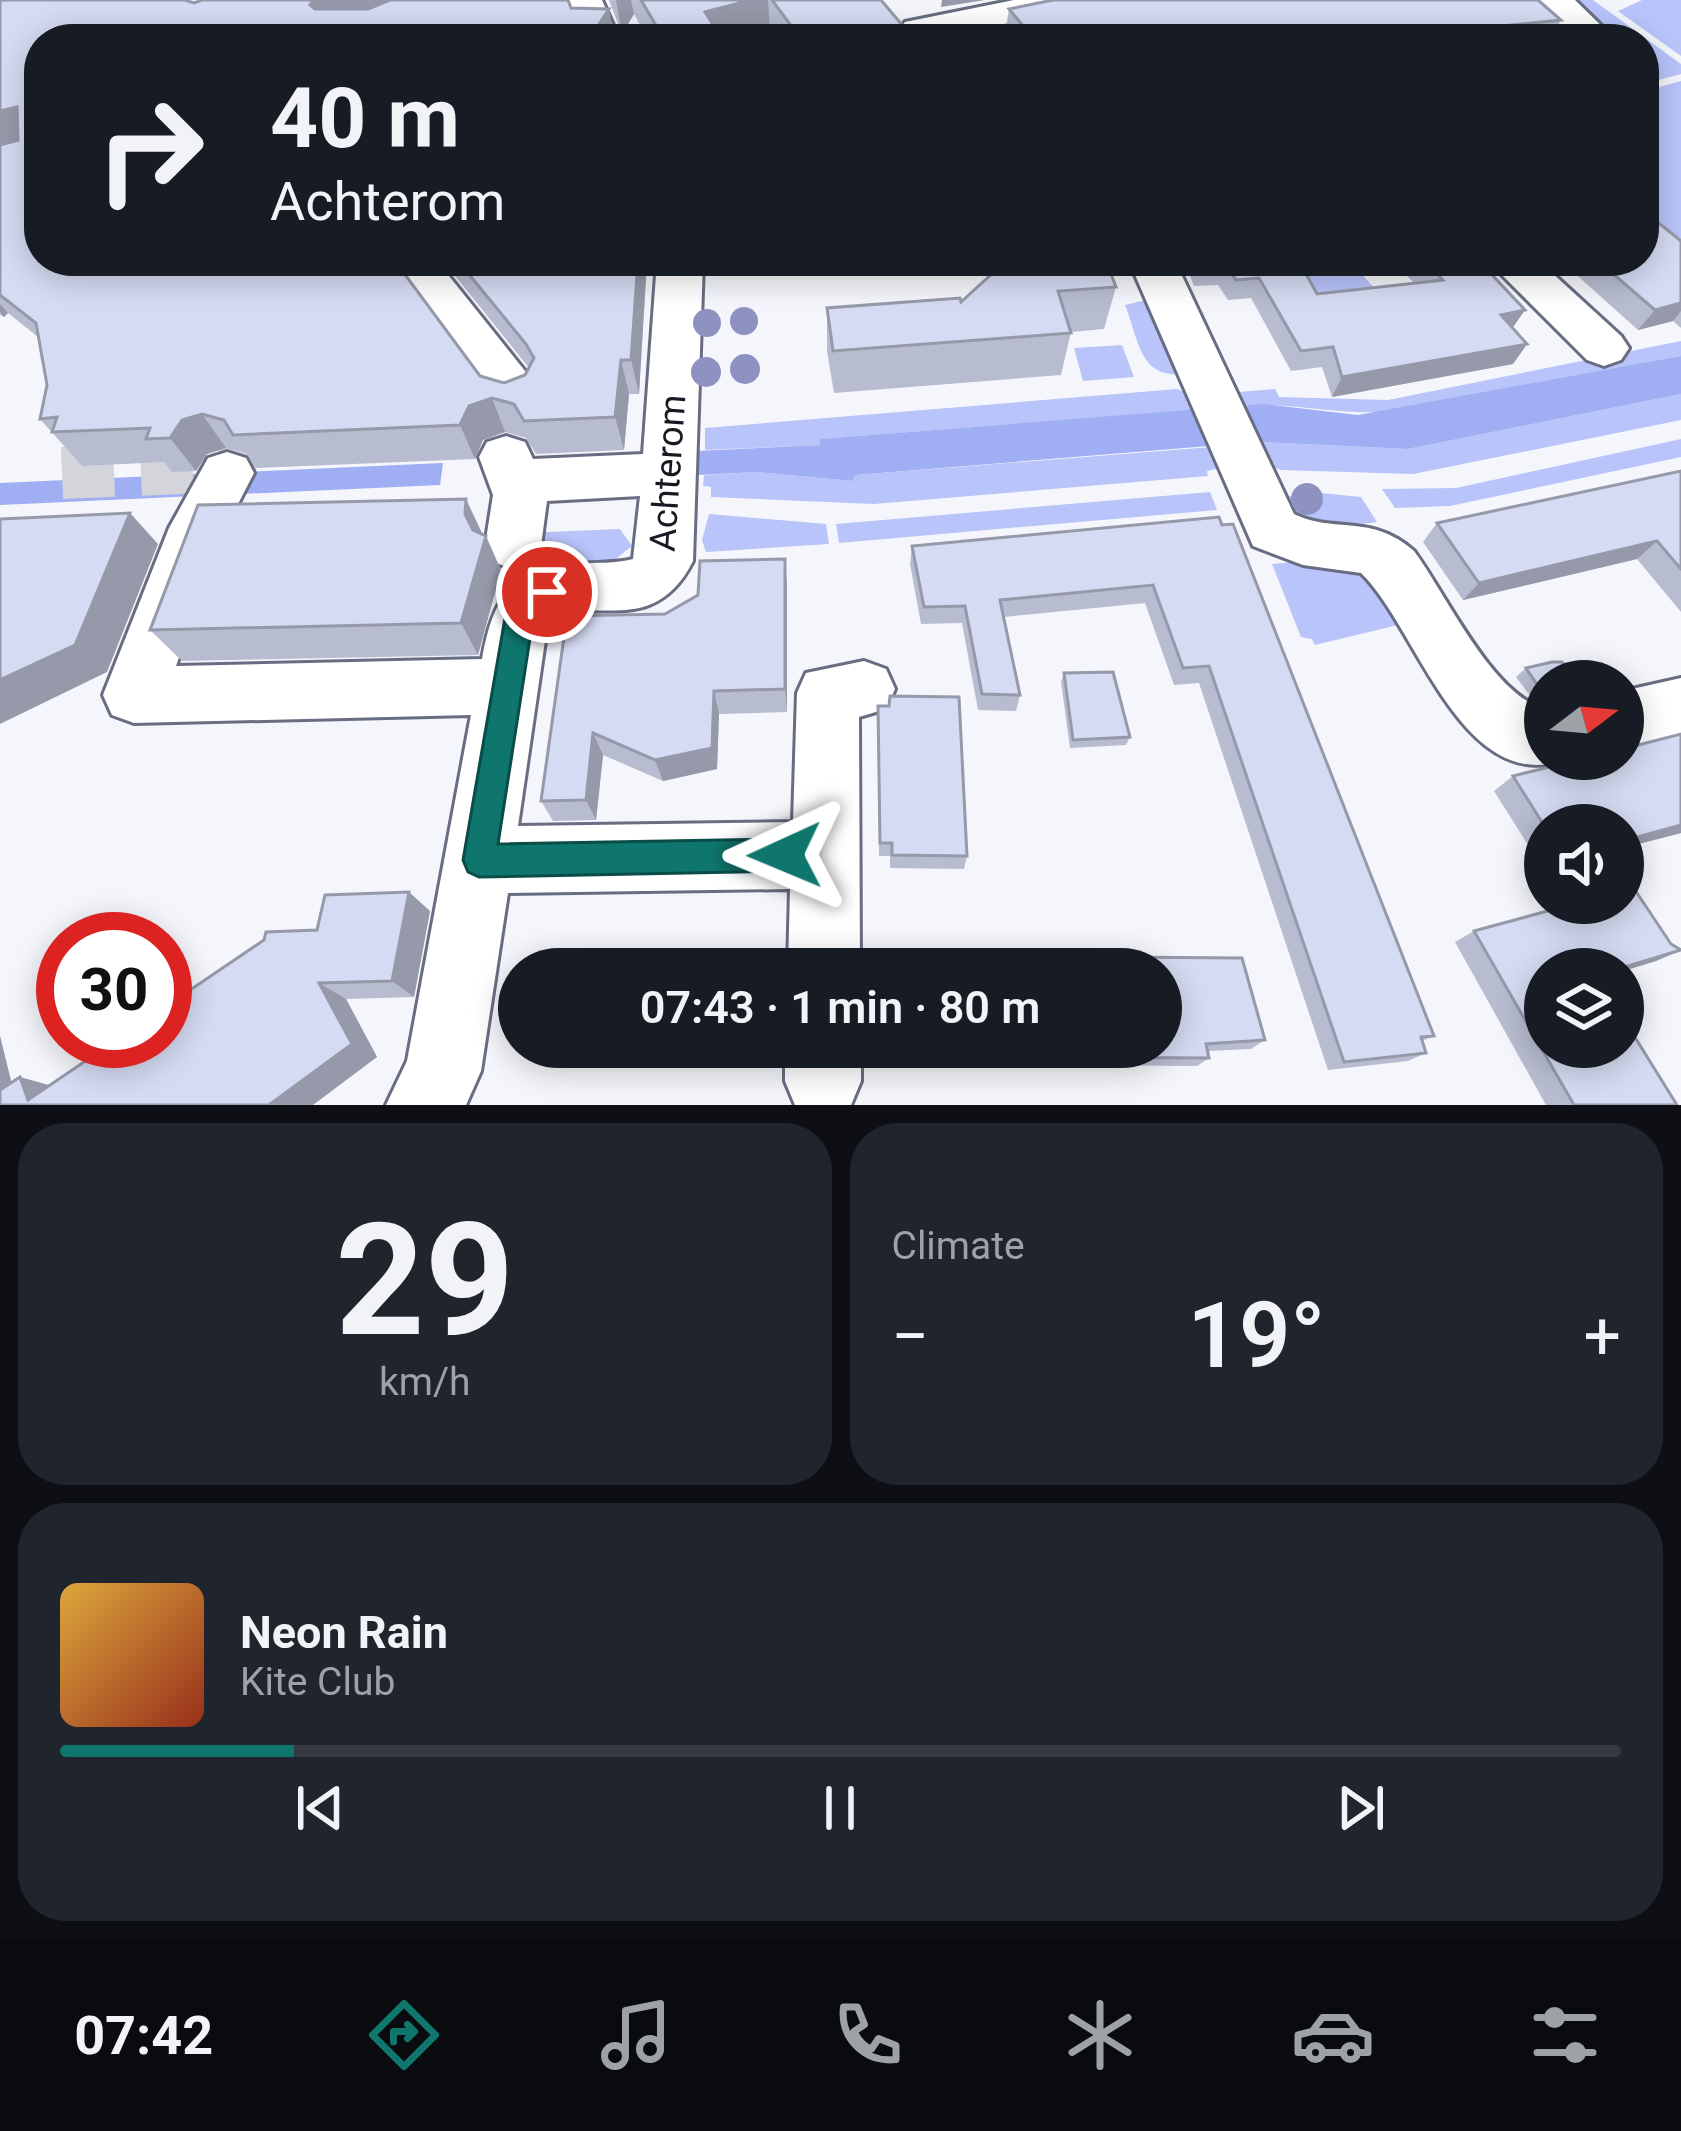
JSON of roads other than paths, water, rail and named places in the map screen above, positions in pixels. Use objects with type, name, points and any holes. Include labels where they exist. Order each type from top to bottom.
[{"type":"street","points":[[914,21],[1070,0]]},
{"type":"street","points":[[1554,0],[1580,24]]},
{"type":"street","points":[[424,276],[515,394]]},
{"type":"street","name":"Achterom","points":[[425,1105],[443,1071],[519,618],[535,599],[562,590],[640,584],[660,571],[679,276]]},
{"type":"street","points":[[1159,276],[1273,530],[1296,543],[1363,547],[1386,560],[1489,710],[1524,734]]},
{"type":"street","points":[[1527,276],[1604,348]]},
{"type":"street","points":[[513,546],[520,495],[510,469],[668,474]]},
{"type":"street","points":[[223,484],[197,528],[134,695],[508,686]]},
{"type":"street","points":[[824,948],[828,694],[864,689]]},
{"type":"street","points":[[1644,715],[1681,706]]},
{"type":"street","points":[[479,860],[826,855]]},
{"type":"tunnel","points":[[62,473],[230,466],[227,473]]}]
